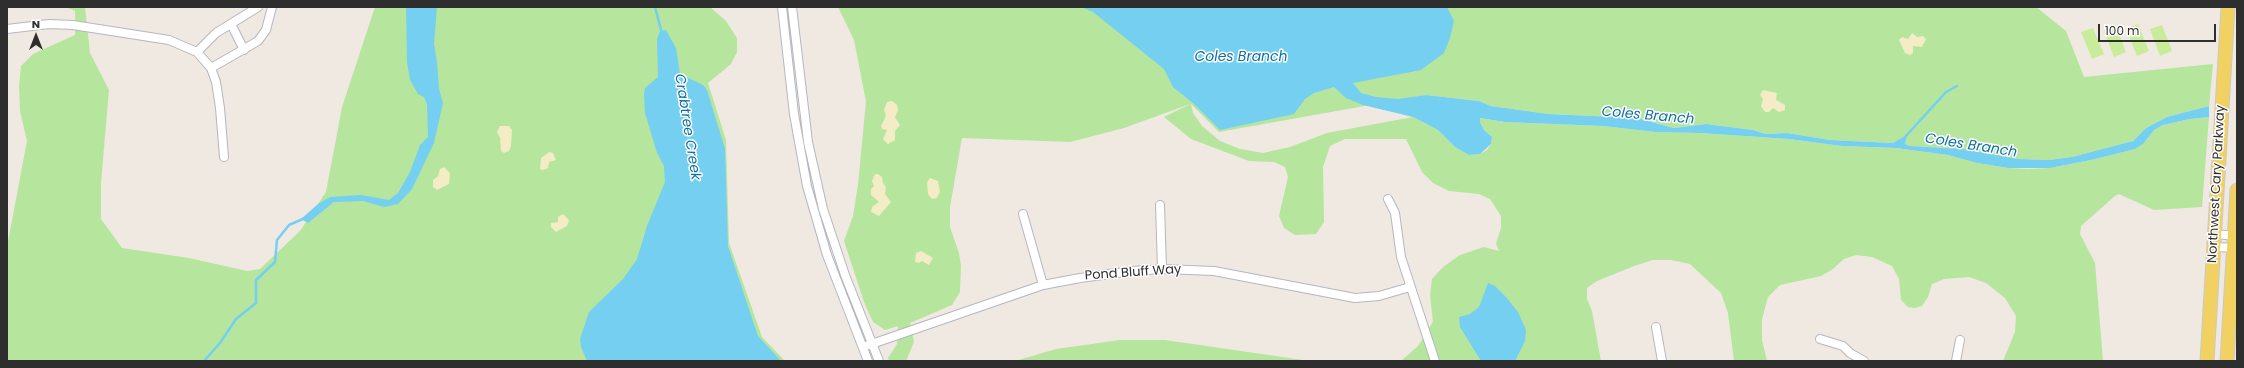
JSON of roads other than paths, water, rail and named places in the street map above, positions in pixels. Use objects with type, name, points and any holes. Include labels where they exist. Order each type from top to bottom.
[{"type":"main road","name":"Northwest Cary Parkway","points":[[2207,361],[2228,7]]},
{"type":"main road","name":"Northwest Cary Parkway","points":[[2227,361],[2237,190]]},
{"type":"street","points":[[197,52],[213,36],[258,7]]},
{"type":"street","points":[[211,68],[244,50],[262,36],[270,20],[272,7]]},
{"type":"street","points":[[782,7],[794,114],[806,186],[827,255],[868,361]]},
{"type":"street","points":[[792,7],[804,111],[820,193],[839,256],[879,361]]},
{"type":"street","points":[[7,29],[49,24],[73,25],[169,40],[197,52],[211,68],[218,93],[224,157]]},
{"type":"street","points":[[231,24],[244,50]]},
{"type":"street","points":[[1388,199],[1395,213],[1398,246],[1435,361]]},
{"type":"street","points":[[1160,205],[1162,269]]},
{"type":"street","points":[[1023,214],[1043,285]]},
{"type":"street","points":[[2214,234],[2235,242]]},
{"type":"street","points":[[2213,247],[2235,242]]},
{"type":"street","name":"Pond Bluff Way","points":[[863,347],[1043,285],[1080,278],[1162,269],[1220,272],[1334,296],[1355,298],[1379,296],[1410,287]]},
{"type":"street","points":[[1656,327],[1662,361]]},
{"type":"street","points":[[1820,339],[1844,346],[1850,353],[1864,361]]},
{"type":"street","points":[[1956,361],[1960,340]]},
{"type":"water","points":[[406,7],[437,7],[434,44],[439,89],[443,103],[434,143],[412,189],[398,204],[384,207],[363,201],[334,202],[308,223],[301,219],[318,204],[330,197],[361,195],[389,200],[398,193],[410,172],[420,145],[428,137],[427,104],[424,97],[418,94],[410,80],[407,62]]},
{"type":"water","name":"Coles Branch","points":[[1081,7],[1447,7],[1454,21],[1450,38],[1444,53],[1421,70],[1353,83],[1361,93],[1376,97],[1398,99],[1426,95],[1479,101],[1491,106],[1548,114],[1637,118],[1674,128],[1706,124],[1753,130],[1766,134],[1787,133],[1830,140],[1893,143],[1907,135],[1905,144],[1910,146],[1962,149],[2018,159],[2049,160],[2072,157],[2133,141],[2146,128],[2167,117],[2209,106],[2209,117],[2190,119],[2163,125],[2154,130],[2143,144],[2135,149],[2050,168],[2008,168],[1977,163],[1948,155],[1896,148],[1842,146],[1789,139],[1700,133],[1656,132],[1603,126],[1505,122],[1480,118],[1480,122],[1484,130],[1492,137],[1491,144],[1480,154],[1469,155],[1455,147],[1438,130],[1413,117],[1363,105],[1346,98],[1334,87],[1314,93],[1305,99],[1294,114],[1220,130],[1193,103],[1173,87],[1164,69],[1093,12]]},
{"type":"water","points":[[666,30],[676,48],[680,74],[703,85],[707,90],[725,149],[728,246],[758,336],[781,361],[587,361],[581,347],[580,339],[589,312],[623,279],[637,259],[647,226],[665,182],[664,166],[657,153],[645,113],[644,94],[645,88],[658,77],[657,39],[660,31]]},
{"type":"water","points":[[1488,283],[1495,286],[1506,297],[1518,312],[1526,330],[1525,341],[1515,361],[1481,361],[1460,327],[1459,317],[1470,314],[1479,307]]},
{"type":"waterway","name":"Crabtree Creek","points":[[655,7],[662,34]]},
{"type":"waterway","points":[[1905,137],[1946,92],[1957,86]]},
{"type":"waterway","points":[[204,361],[220,343],[236,319],[256,303],[256,280],[275,262],[277,240],[289,225],[305,218]]}]
